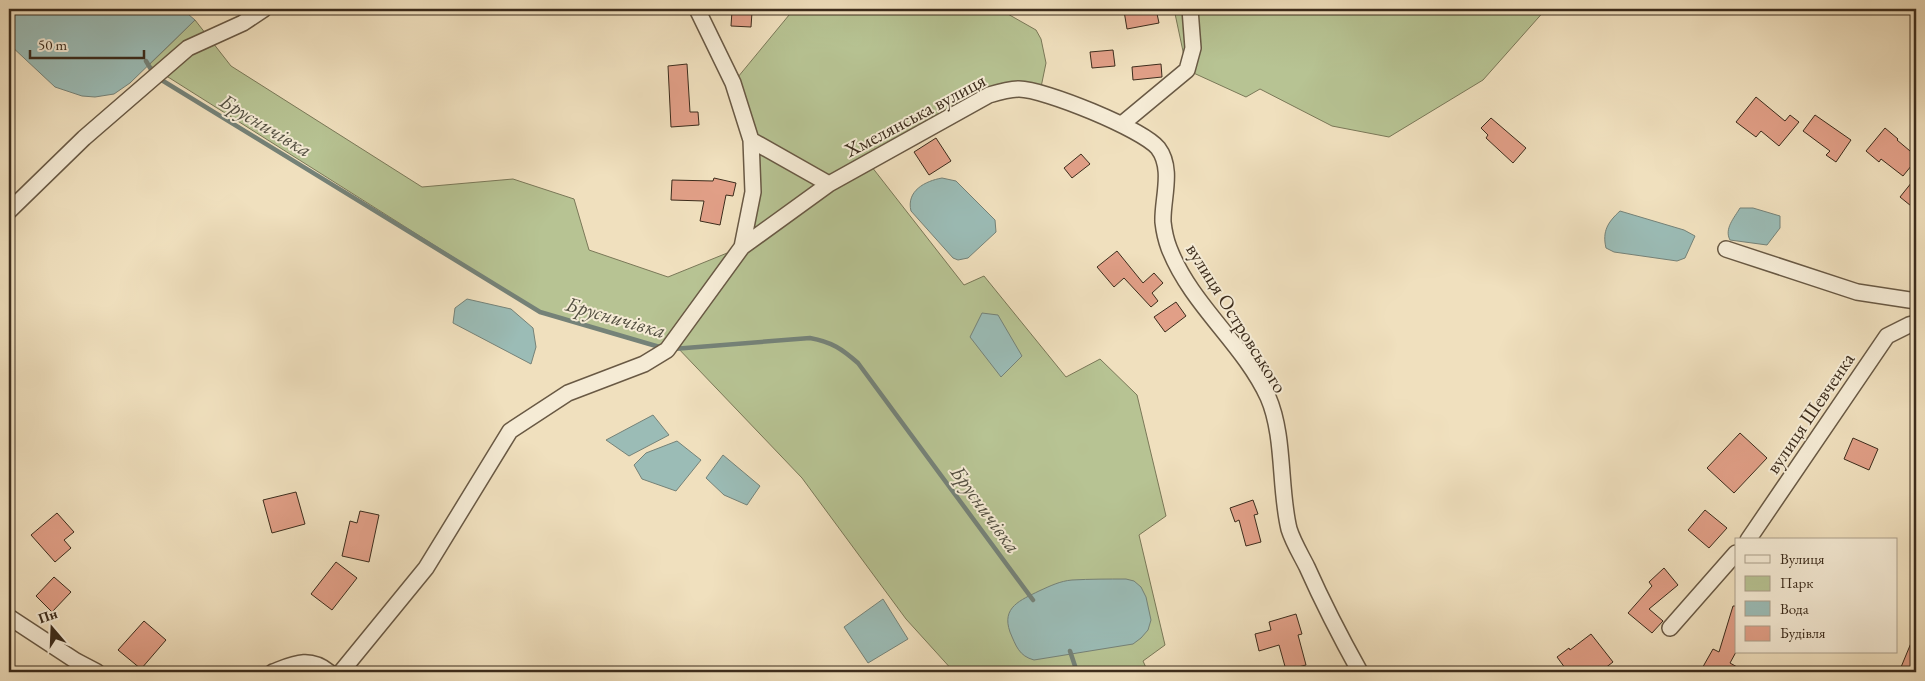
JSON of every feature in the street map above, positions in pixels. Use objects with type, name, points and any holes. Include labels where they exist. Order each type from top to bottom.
[{"type":"street","points":[[9,211],[84,138],[188,48],[243,23],[264,9]]},
{"type":"street","points":[[341,672],[426,568],[510,431],[568,393],[644,364],[667,350],[742,247],[753,192],[751,140],[733,83],[697,9]]},
{"type":"street","points":[[1122,124],[1187,70],[1193,48],[1190,9]]},
{"type":"street","name":"Хмелянська вулиця","points":[[742,247],[828,184],[989,95],[1004,91],[1020,89],[1040,92],[1122,124],[1150,140],[1159,150]]},
{"type":"street","points":[[751,140],[828,184]]},
{"type":"street","name":"вулиця Островського","points":[[1159,150],[1166,173],[1163,222],[1169,248],[1180,272],[1244,359],[1268,398],[1277,430],[1289,529],[1332,622],[1360,672]]},
{"type":"street","points":[[1726,249],[1857,292],[1916,301]]},
{"type":"street","name":"вулиця Шевченка","points":[[1749,538],[1887,336],[1909,325],[1916,324]]},
{"type":"street","points":[[1670,628],[1735,554]]},
{"type":"street","points":[[9,617],[76,661],[97,672]]},
{"type":"street","points":[[273,672],[301,663],[311,662],[329,672]]},
{"type":"green space","points":[[794,9],[999,9],[1036,30],[1041,39],[1046,63],[1040,92],[1004,91],[868,162],[964,285],[984,276],[1066,377],[1100,359],[1137,395],[1166,516],[1139,535],[1165,645],[1143,661],[1148,672],[954,672],[906,619],[802,478],[675,345],[667,350],[540,312],[149,65],[195,20],[231,66],[422,187],[513,179],[574,199],[589,250],[668,277],[742,247],[753,192],[733,83]]},
{"type":"green space","points":[[1174,9],[1546,9],[1483,80],[1389,137],[1332,126],[1260,89],[1246,97],[1187,70]]},
{"type":"water","points":[[9,9],[182,9],[195,20],[130,83],[114,94],[95,97],[82,96],[55,87],[9,44]]},
{"type":"water","points":[[942,178],[956,181],[995,220],[996,232],[968,258],[958,260],[953,258],[911,211],[911,198],[918,188],[923,184]]},
{"type":"water","points":[[1740,208],[1753,208],[1780,216],[1780,228],[1767,245],[1730,240],[1728,236],[1729,228]]},
{"type":"water","points":[[1620,211],[1684,230],[1695,236],[1685,258],[1677,261],[1614,252],[1606,248],[1605,237],[1607,227]]},
{"type":"water","points":[[467,299],[511,309],[533,328],[536,347],[531,364],[453,323],[455,308]]},
{"type":"water","points":[[982,313],[998,315],[1022,356],[1001,377],[970,337]]},
{"type":"water","points":[[653,415],[669,435],[629,456],[606,440]]},
{"type":"water","points":[[677,441],[701,460],[676,491],[642,479],[634,465],[646,453]]},
{"type":"water","points":[[723,455],[760,486],[747,505],[724,495],[706,478]]},
{"type":"water","points":[[1126,579],[1134,581],[1141,587],[1146,597],[1151,620],[1148,630],[1133,644],[1034,660],[1021,653],[1014,642],[1010,632],[1008,616],[1010,610],[1020,601],[1063,581]]},
{"type":"water","points":[[883,599],[908,639],[868,663],[844,627]]},
{"type":"building","points":[[1156,9],[1159,23],[1127,29],[1124,11]]},
{"type":"building","points":[[732,11],[752,12],[751,27],[731,26]]},
{"type":"building","points":[[1113,50],[1115,66],[1092,68],[1090,52]]},
{"type":"building","points":[[687,64],[690,112],[698,112],[699,125],[671,127],[668,66]]},
{"type":"building","points":[[1161,64],[1162,77],[1133,80],[1132,67]]},
{"type":"building","points":[[1756,97],[1785,121],[1790,115],[1799,122],[1779,146],[1761,131],[1756,137],[1736,122]]},
{"type":"building","points":[[1815,115],[1851,140],[1836,162],[1826,155],[1830,151],[1803,131]]},
{"type":"building","points":[[1491,118],[1526,148],[1513,163],[1486,138],[1488,135],[1481,128]]},
{"type":"building","points":[[1885,128],[1916,156],[1916,160],[1903,176],[1881,159],[1879,162],[1866,151]]},
{"type":"building","points":[[936,138],[951,161],[929,175],[914,152]]},
{"type":"building","points":[[1081,154],[1090,164],[1072,178],[1064,168]]},
{"type":"building","points":[[1916,177],[1916,210],[1900,197]]},
{"type":"building","points":[[714,178],[736,183],[733,196],[726,195],[720,225],[700,221],[704,201],[671,200],[672,180],[713,181]]},
{"type":"building","points":[[1117,251],[1143,283],[1154,273],[1163,283],[1152,293],[1158,301],[1151,307],[1124,278],[1114,287],[1097,267]]},
{"type":"building","points":[[1176,302],[1186,316],[1165,332],[1154,317]]},
{"type":"building","points":[[1740,433],[1767,458],[1734,493],[1707,468]]},
{"type":"building","points":[[1853,438],[1878,449],[1869,470],[1844,459]]},
{"type":"building","points":[[296,492],[305,524],[272,533],[263,500]]},
{"type":"building","points":[[1253,500],[1258,514],[1254,515],[1261,542],[1246,546],[1239,520],[1235,522],[1230,508]]},
{"type":"building","points":[[1705,510],[1727,528],[1709,548],[1688,530]]},
{"type":"building","points":[[360,511],[379,515],[369,562],[342,556],[350,521],[357,523]]},
{"type":"building","points":[[57,513],[74,532],[64,540],[71,548],[55,562],[31,535]]},
{"type":"building","points":[[336,562],[357,578],[332,610],[311,594]]},
{"type":"building","points":[[1664,568],[1678,585],[1649,609],[1663,621],[1652,633],[1628,613],[1652,586],[1649,582]]},
{"type":"building","points":[[54,577],[71,592],[52,612],[36,596]]},
{"type":"building","points":[[1733,606],[1735,606],[1735,654],[1730,663],[1746,672],[1700,672],[1713,649],[1719,652]]},
{"type":"building","points":[[1296,614],[1302,634],[1298,635],[1306,665],[1286,670],[1279,645],[1259,651],[1255,634],[1271,630],[1269,622]]},
{"type":"building","points":[[144,621],[166,640],[141,669],[118,650]]},
{"type":"building","points":[[1916,631],[1916,672],[1899,672]]},
{"type":"building","points":[[1591,634],[1613,662],[1600,672],[1568,672],[1557,657]]},
{"type":"waterway","name":"Брусничівка","points":[[146,61],[155,76],[540,312],[663,348]]},
{"type":"waterway","name":"Брусничівка","points":[[673,349],[810,338],[831,344],[842,350],[858,363],[1033,600]]},
{"type":"waterway","name":"Брусничівка","points":[[1070,651],[1077,672]]}]
